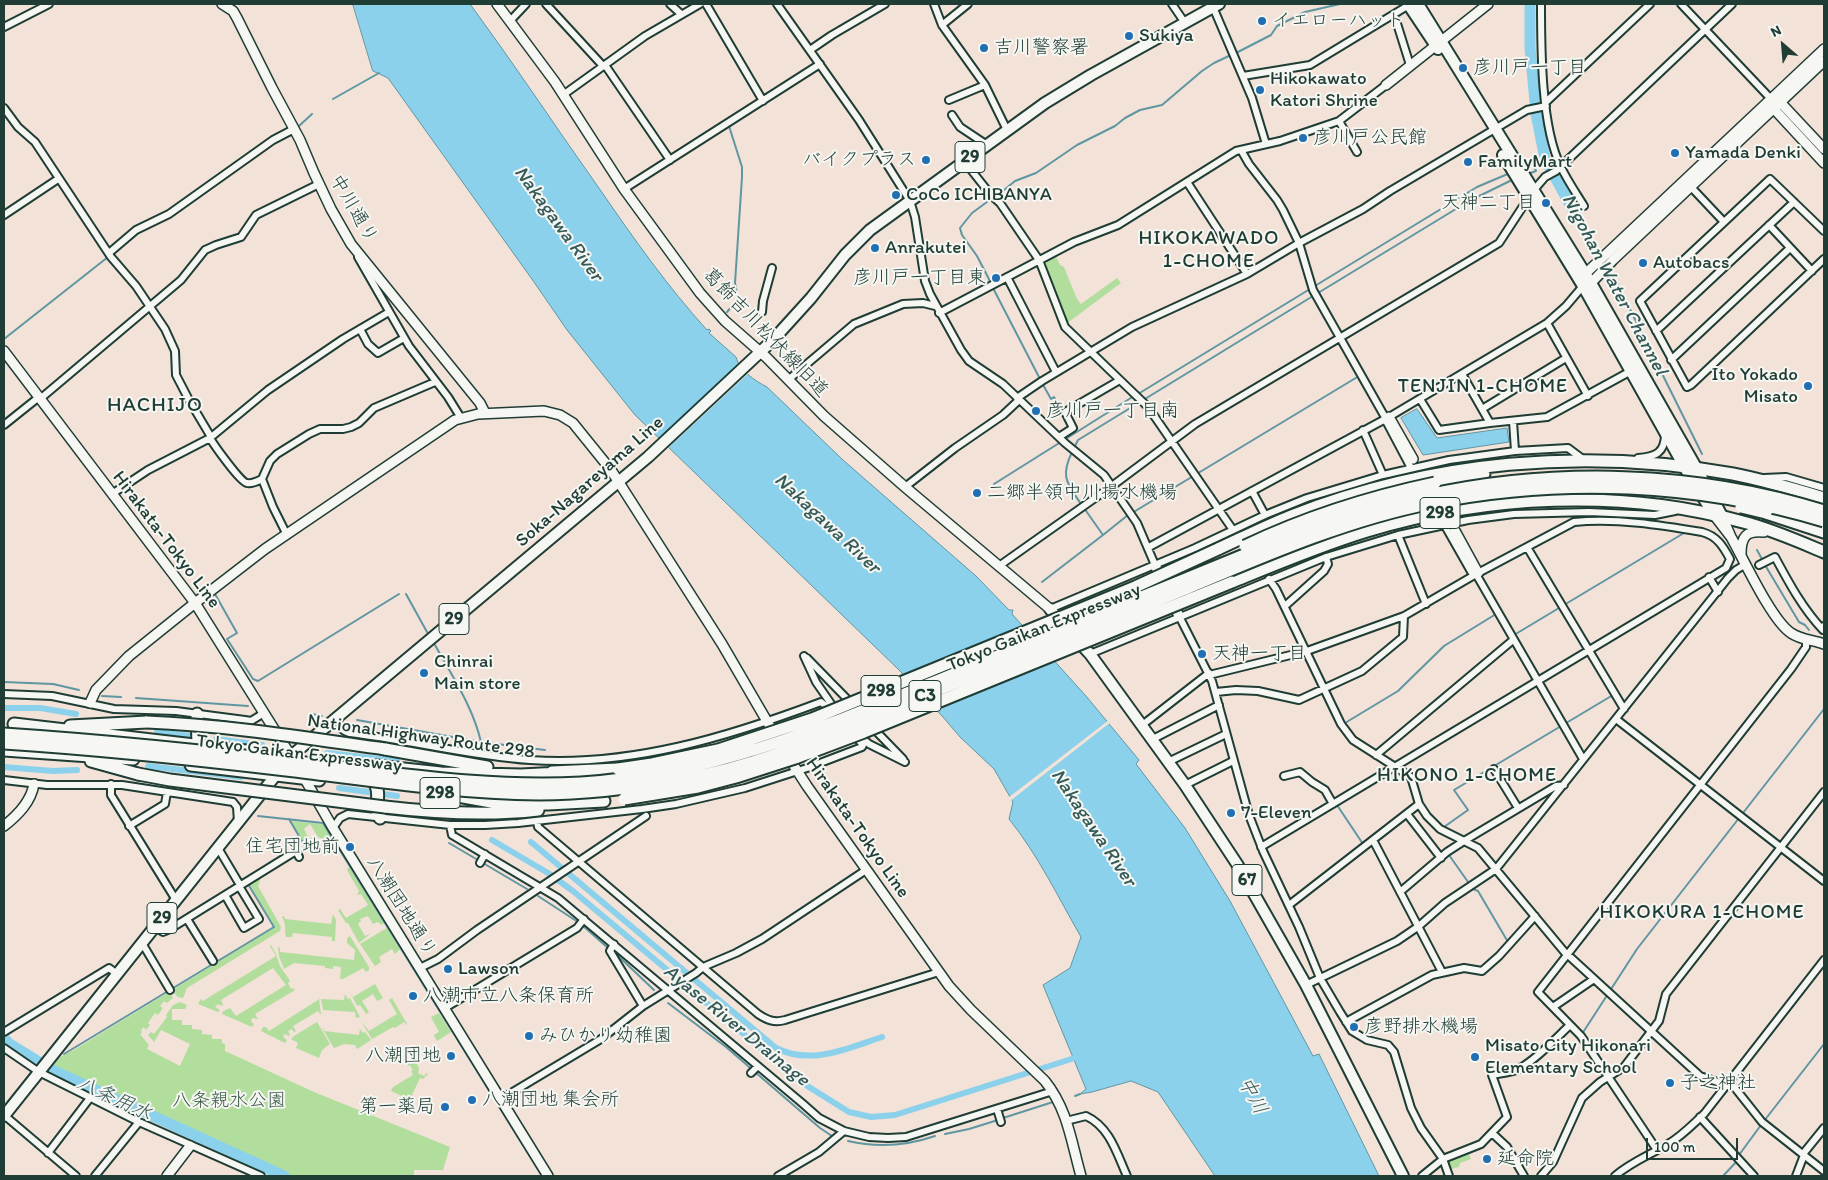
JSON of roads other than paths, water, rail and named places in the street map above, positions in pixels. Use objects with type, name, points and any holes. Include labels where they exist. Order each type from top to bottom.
[{"type":"highway","name":"National Highway Route 298","points":[[9,724],[58,726],[147,722],[176,723],[385,749],[509,770],[560,773],[618,769],[718,750],[812,719],[1135,587],[1291,516],[1390,484],[1488,466],[1555,460],[1584,460],[1691,468],[1756,479],[1824,498]]},
{"type":"highway","name":"298","points":[[1154,592],[1248,545],[1303,521],[1378,496],[1555,460]]},
{"type":"highway","name":"Tokyo Gaikan Expressway","points":[[4,734],[202,751],[480,782],[542,784],[623,779],[702,765],[776,744],[1283,539],[1351,515],[1425,495],[1506,482],[1574,477],[1637,479],[1680,482],[1770,496],[1824,511]]},
{"type":"highway","name":"Tokyo Gaikan Expressway","points":[[4,743],[197,760],[482,791],[544,794],[582,792],[658,783],[734,767],[812,742],[1247,563],[1354,523],[1429,504],[1470,496],[1547,488],[1625,488],[1688,493],[1757,503],[1824,521]]},
{"type":"highway","points":[[1625,488],[1739,506],[1824,532]]},
{"type":"highway","name":"298","points":[[68,755],[138,774],[179,781],[385,806],[447,813],[491,814],[533,811],[698,787],[744,775],[817,750],[1314,549],[1406,520],[1465,509],[1531,501],[1596,500],[1659,505],[1718,516],[1744,522],[1786,536],[1824,552]]},
{"type":"highway","points":[[197,714],[198,745]]},
{"type":"highway","name":"298","points":[[9,724],[441,773],[560,773]]},
{"type":"highway","name":"298","points":[[4,750],[141,759],[438,793],[497,803],[548,804],[604,801]]},
{"type":"highway","points":[[376,786],[378,793],[376,810],[380,818]]},
{"type":"main road","points":[[1412,4],[1586,281],[1718,516]]},
{"type":"main road","name":"Soka-Nagareyama Line","points":[[39,1072],[291,756],[648,457],[758,354],[803,308],[857,242],[964,161],[1072,86],[1216,5]]},
{"type":"main road","points":[[1586,281],[1664,432],[1691,468]]},
{"type":"main road","name":"67","points":[[1050,609],[1090,654],[1185,785],[1237,864],[1306,985],[1403,1176]]},
{"type":"main road","name":"29","points":[[4,1116],[39,1072]]},
{"type":"street","points":[[4,27],[49,4]]},
{"type":"street","name":"中川通り","points":[[222,4],[233,11],[237,18],[294,129],[318,184],[351,244],[480,403],[485,413]]},
{"type":"street","name":"葛飾吉川松伏線旧道","points":[[497,4],[563,95],[624,189],[700,294],[758,354],[788,380],[824,416],[1050,609]]},
{"type":"street","points":[[510,22],[526,4]]},
{"type":"street","points":[[546,4],[604,66],[670,160]]},
{"type":"street","points":[[670,4],[681,14]]},
{"type":"street","points":[[563,95],[646,36],[700,4]]},
{"type":"street","points":[[706,4],[764,101]]},
{"type":"street","points":[[777,4],[858,120],[910,201],[915,217],[925,281],[935,306],[969,361],[997,380],[1058,437],[1104,476],[1137,523],[1179,616],[1209,674],[1216,692],[1249,815],[1261,847],[1320,978],[1346,1022],[1358,1035],[1372,1042],[1388,1045],[1394,1052],[1411,1108],[1421,1128],[1443,1159],[1449,1176]]},
{"type":"street","points":[[810,50],[885,4]]},
{"type":"street","points":[[934,4],[942,25],[984,85],[1007,130]]},
{"type":"street","points":[[942,25],[968,4]]},
{"type":"street","points":[[1172,4],[1185,23]]},
{"type":"street","points":[[1243,76],[1310,65],[1412,4]]},
{"type":"street","points":[[939,313],[1087,236],[1118,225],[1224,158],[1241,150],[1301,134],[1339,121],[1488,4]]},
{"type":"street","points":[[1541,4],[1546,104],[1558,169],[1584,206]]},
{"type":"street","points":[[905,487],[955,448],[1003,415],[1018,399],[1056,372],[1132,326],[1247,274],[1299,242],[1363,209],[1390,190],[1527,110],[1546,104],[1650,4]]},
{"type":"street","points":[[1681,4],[1771,99],[1824,163]]},
{"type":"street","points":[[999,566],[1112,486],[1195,424],[1498,243],[1531,194],[1545,177],[1558,169],[1732,4]]},
{"type":"street","points":[[1216,5],[1252,98],[1266,144]]},
{"type":"street","points":[[1394,14],[1410,65]]},
{"type":"street","points":[[1148,548],[1387,418],[1547,323],[1566,306],[1586,281],[1824,49]]},
{"type":"street","points":[[1586,281],[1613,260],[1691,188],[1824,60]]},
{"type":"street","points":[[624,189],[820,64]]},
{"type":"street","points":[[949,100],[984,85]]},
{"type":"street","points":[[1777,106],[1824,149]]},
{"type":"street","points":[[4,108],[18,127],[35,142],[109,253],[150,306],[172,342],[176,360],[176,375],[179,382],[220,455],[234,469],[244,483],[248,484],[262,479]]},
{"type":"street","points":[[952,115],[960,128],[987,145]]},
{"type":"street","points":[[1339,121],[1357,152]]},
{"type":"street","points":[[109,253],[136,230],[169,214],[273,140],[294,129]]},
{"type":"street","points":[[1241,150],[1249,164],[1277,200],[1299,242],[1313,290],[1339,339],[1412,463]]},
{"type":"street","points":[[964,161],[991,195],[1000,203],[1039,260],[1065,328],[1148,407],[1233,530]]},
{"type":"street","points":[[4,215],[58,179]]},
{"type":"street","points":[[1824,230],[1770,179],[1640,300],[1686,387],[1691,385],[1824,259]]},
{"type":"street","points":[[1187,182],[1247,274]]},
{"type":"street","points":[[4,425],[40,398],[181,280],[205,250],[241,236],[256,215],[318,184]]},
{"type":"street","points":[[1691,188],[1724,222]]},
{"type":"street","points":[[1656,331],[1794,202]]},
{"type":"street","points":[[1769,225],[1812,271]]},
{"type":"street","points":[[90,704],[96,690],[129,656],[195,603],[259,554],[461,418],[448,397],[404,338],[351,244]]},
{"type":"street","points":[[1672,360],[1790,248]]},
{"type":"street","points":[[762,312],[772,268]]},
{"type":"street","points":[[1007,277],[1056,372]]},
{"type":"street","points":[[788,380],[854,324],[903,304],[923,303],[935,306]]},
{"type":"street","points":[[112,494],[148,470],[210,437],[268,390],[389,312]]},
{"type":"street","points":[[1547,323],[1588,396]]},
{"type":"street","points":[[360,329],[368,344],[378,353],[404,338]]},
{"type":"street","name":"Hirakata-Tokyo Line","points":[[4,351],[195,603],[291,756]]},
{"type":"street","points":[[1482,408],[1566,358]]},
{"type":"street","points":[[1420,399],[1439,430],[1548,417],[1631,371]]},
{"type":"street","points":[[1462,374],[1490,423]]},
{"type":"street","points":[[1058,437],[1074,428],[1066,412],[1120,380]]},
{"type":"street","points":[[287,535],[262,479],[267,466],[277,454],[308,434],[320,429],[351,427],[359,423],[374,408],[435,382]]},
{"type":"street","name":"Hirakata-Tokyo Line","points":[[461,418],[485,413],[544,411],[560,415],[577,427],[619,482],[722,644],[797,771],[939,972],[960,998],[1045,1081],[1053,1092],[1063,1110],[1080,1176]]},
{"type":"street","points":[[1513,421],[1515,451]]},
{"type":"street","points":[[1363,430],[1383,475]]},
{"type":"street","points":[[1604,461],[1654,456],[1660,451],[1665,442],[1664,432]]},
{"type":"street","points":[[1050,609],[1307,498],[1383,475],[1412,463],[1515,451],[1568,448],[1584,460]]},
{"type":"street","points":[[1756,479],[1786,477],[1824,488]]},
{"type":"street","points":[[1252,491],[1265,515]]},
{"type":"street","points":[[1090,654],[1269,579],[1326,557],[1398,535],[1444,524],[1523,514],[1588,512],[1655,515],[1682,510]]},
{"type":"street","points":[[1718,516],[1732,537],[1778,621],[1790,632],[1806,640],[1822,643],[1824,628],[1798,597],[1775,557],[1759,566]]},
{"type":"street","points":[[1141,726],[1209,674],[1306,651],[1404,616],[1476,574],[1574,522],[1590,520],[1676,528],[1710,534],[1722,544],[1730,559],[1726,568],[1261,847]]},
{"type":"street","points":[[1444,524],[1476,574]]},
{"type":"street","points":[[1741,554],[1743,539],[1749,533],[1754,531],[1786,536]]},
{"type":"street","points":[[1455,532],[1513,640],[1583,759]]},
{"type":"street","points":[[1398,535],[1426,604]]},
{"type":"street","points":[[1527,547],[1624,709]]},
{"type":"street","points":[[1284,606],[1324,571],[1328,564],[1326,557]]},
{"type":"street","points":[[1306,985],[1398,941],[1419,926],[1445,903],[1496,869],[1736,570],[1746,564]]},
{"type":"street","points":[[1709,577],[1718,592]]},
{"type":"street","points":[[1269,579],[1341,724],[1353,740],[1411,777],[1419,804],[1427,816],[1440,829],[1478,848],[1567,955],[1700,1076],[1735,1088],[1762,1122],[1824,1171]]},
{"type":"street","points":[[1216,692],[1236,690],[1258,691],[1299,700],[1352,677],[1404,638],[1404,616]]},
{"type":"street","points":[[1376,755],[1513,640]]},
{"type":"street","points":[[1657,1150],[1581,1036],[1538,992],[1791,669],[1806,647],[1806,640]]},
{"type":"street","points":[[804,656],[838,688],[906,762],[869,744],[842,723],[816,682],[804,656]]},
{"type":"street","points":[[4,694],[52,696],[114,709],[169,710],[251,721],[264,713]]},
{"type":"street","points":[[333,828],[343,816],[348,814],[450,825],[485,825],[537,821],[676,804],[745,788],[797,771],[863,745],[826,704],[821,702],[768,722],[696,743],[606,759],[550,761],[496,757],[422,743],[350,733],[339,726],[337,716]]},
{"type":"street","points":[[1151,740],[1219,705]]},
{"type":"street","points":[[1616,719],[1824,881]]},
{"type":"street","points":[[1168,762],[1226,734]]},
{"type":"street","name":"八潮団地通り","points":[[291,756],[333,828],[548,1176]]},
{"type":"street","points":[[1185,785],[1233,761]]},
{"type":"street","points":[[1494,769],[1518,808]]},
{"type":"street","points":[[1284,776],[1300,772],[1325,790],[1333,804]]},
{"type":"street","points":[[4,780],[34,784],[111,784],[233,802],[237,806],[238,823]]},
{"type":"street","points":[[4,826],[25,805],[33,793],[34,784]]},
{"type":"street","points":[[111,784],[111,795],[176,900]]},
{"type":"street","points":[[1400,892],[1464,841],[1556,786],[1564,785]]},
{"type":"street","points":[[129,826],[165,804],[167,792]]},
{"type":"street","points":[[1540,1176],[1553,1162],[1582,1098],[1624,1067],[1659,1022],[1666,994],[1824,792]]},
{"type":"street","points":[[1288,905],[1419,804]]},
{"type":"street","points":[[1407,814],[1441,858]]},
{"type":"street","points":[[420,968],[438,959],[646,816]]},
{"type":"street","points":[[537,821],[538,827],[767,1020],[779,1022],[939,972]]},
{"type":"street","points":[[450,825],[452,835],[482,859],[541,887],[612,947],[668,990],[755,1070],[819,1118],[844,1131],[869,1137],[906,1137],[1053,1092]]},
{"type":"street","points":[[1373,840],[1442,972]]},
{"type":"street","points":[[218,848],[259,919],[244,928],[224,895]]},
{"type":"street","points":[[154,927],[163,932],[296,851],[299,857]]},
{"type":"street","points":[[501,1099],[601,1038],[644,1006],[704,967],[762,939],[866,870]]},
{"type":"street","points":[[1346,1022],[1432,975],[1464,968],[1482,971],[1499,956],[1535,916]]},
{"type":"street","points":[[187,919],[212,961]]},
{"type":"street","points":[[445,1008],[582,922]]},
{"type":"street","points":[[142,943],[170,990]]},
{"type":"street","points":[[612,947],[644,1006]]},
{"type":"street","points":[[1615,1176],[1637,1160],[1683,1133],[1700,1117],[1824,960]]},
{"type":"street","points":[[4,1032],[109,968],[117,974]]},
{"type":"street","points":[[1553,1007],[1594,979]]},
{"type":"street","points":[[1422,1176],[1443,1159],[1477,1146],[1507,1117],[1492,1075],[1515,1070],[1530,1062],[1570,1025]]},
{"type":"street","points":[[4,1048],[39,1072],[90,1098],[190,1146],[261,1176]]},
{"type":"street","points":[[48,1153],[90,1098]]},
{"type":"street","points":[[997,1109],[1001,1122]]},
{"type":"street","points":[[4,1116],[76,1176]]},
{"type":"street","points":[[1066,1121],[1086,1116],[1100,1124],[1107,1133],[1128,1176]]},
{"type":"street","points":[[1700,1117],[1754,1176]]},
{"type":"street","points":[[95,1176],[139,1122]]},
{"type":"street","points":[[1796,1176],[1804,1155],[1824,1128]]},
{"type":"street","points":[[778,1176],[819,1152],[844,1131]]},
{"type":"street","points":[[1492,1132],[1507,1147],[1524,1176]]},
{"type":"street","points":[[167,1176],[190,1146]]},
{"type":"water","points":[[353,4],[470,4],[639,245],[693,314],[707,330],[711,331],[709,333],[736,357],[740,366],[748,375],[767,387],[843,460],[976,576],[1009,610],[1013,610],[1012,614],[1086,696],[1139,760],[1136,764],[1185,828],[1230,901],[1313,1056],[1319,1054],[1379,1176],[1215,1176],[1158,1092],[1131,1081],[1080,1094],[1086,1089],[1043,985],[1070,968],[1081,937],[1038,862],[1009,819],[1013,802],[994,769],[960,737],[899,670],[635,415],[567,330],[388,78],[373,71]]},
{"type":"water","points":[[1417,409],[1437,438],[1507,428],[1509,442],[1423,455],[1401,418]]},
{"type":"waterway","points":[[1236,53],[1271,35],[1277,26],[1305,12],[1340,4]]},
{"type":"waterway","name":"Nigohan Water Channel","points":[[1530,4],[1530,48],[1535,102]]},
{"type":"waterway","points":[[998,195],[1015,181],[1036,173],[1077,145],[1115,126],[1125,118],[1140,110],[1162,105],[1202,71],[1231,55]]},
{"type":"waterway","points":[[333,99],[379,73]]},
{"type":"waterway","points":[[299,126],[312,114]]},
{"type":"waterway","name":"Nigohan Water Channel","points":[[1536,114],[1545,159],[1577,217]]},
{"type":"waterway","points":[[727,312],[738,299],[735,283],[742,177],[742,167],[729,126]]},
{"type":"waterway","points":[[186,206],[280,139]]},
{"type":"waterway","points":[[1524,168],[1545,159]]},
{"type":"waterway","points":[[1528,174],[1536,171],[1533,164]]},
{"type":"waterway","points":[[1138,394],[1477,187],[1510,173]]},
{"type":"waterway","points":[[1318,293],[1469,201],[1514,179]]},
{"type":"waterway","points":[[991,199],[972,213],[960,228],[962,235],[977,256],[991,283]]},
{"type":"waterway","points":[[158,222],[170,217]]},
{"type":"waterway","name":"Nigohan Water Channel","points":[[1577,217],[1601,255]]},
{"type":"waterway","points":[[116,251],[129,240]]},
{"type":"waterway","points":[[4,339],[108,257]]},
{"type":"waterway","name":"Nigohan Water Channel","points":[[1609,267],[1702,454]]},
{"type":"waterway","points":[[993,288],[1040,379]]},
{"type":"waterway","points":[[1074,448],[1078,440],[1313,296]]},
{"type":"waterway","points":[[1132,513],[1359,376]]},
{"type":"waterway","points":[[1042,383],[1051,399],[1054,397],[1066,421]]},
{"type":"waterway","points":[[994,484],[1134,396]]},
{"type":"waterway","points":[[1072,452],[1066,468],[1066,474],[1069,485],[1081,504]]},
{"type":"waterway","points":[[1042,582],[1103,535],[1084,508]]},
{"type":"waterway","points":[[1103,535],[1128,515]]},
{"type":"waterway","points":[[1514,635],[1684,533]]},
{"type":"waterway","name":"Nigohan Water Channel","points":[[1757,550],[1763,561]]},
{"type":"waterway","name":"Nigohan Water Channel","points":[[1765,565],[1799,622],[1809,630]]},
{"type":"waterway","points":[[215,594],[237,633],[227,639],[253,679],[258,681],[399,594]]},
{"type":"waterway","points":[[406,594],[427,632]]},
{"type":"waterway","points":[[1345,723],[1398,691],[1444,646],[1496,614]]},
{"type":"waterway","points":[[435,645],[473,716],[481,742]]},
{"type":"waterway","points":[[4,682],[53,684],[79,690]]},
{"type":"waterway","points":[[1456,834],[1444,827],[1468,810],[1454,790],[1613,695]]},
{"type":"waterway","points":[[102,696],[121,697]]},
{"type":"waterway","points":[[136,698],[248,706]]},
{"type":"waterway","name":"Ayase River Drainage","points":[[4,708],[40,708],[76,714]]},
{"type":"waterway","points":[[1582,1034],[1637,949],[1824,709]]},
{"type":"waterway","points":[[312,714],[322,716]]},
{"type":"waterway","points":[[357,720],[481,742],[545,750]]},
{"type":"waterway","name":"Ayase River Drainage","points":[[157,732],[190,736]]},
{"type":"waterway","name":"Ayase River Drainage","points":[[216,739],[262,745]]},
{"type":"waterway","name":"Ayase River Drainage","points":[[327,753],[397,761]]},
{"type":"waterway","name":"Ayase River Drainage","points":[[148,766],[241,777]]},
{"type":"waterway","name":"Ayase River Drainage","points":[[4,767],[53,771],[77,770]]},
{"type":"waterway","name":"Ayase River Drainage","points":[[339,788],[397,796]]},
{"type":"waterway","points":[[1337,805],[1363,844]]},
{"type":"waterway","points":[[258,816],[323,823],[542,1176]]},
{"type":"waterway","points":[[289,819],[306,848],[298,853]]},
{"type":"waterway","name":"Ayase River Drainage","points":[[492,840],[548,873],[573,891],[801,1082],[849,1112],[871,1117],[895,1115],[1081,1056]]},
{"type":"waterway","name":"Ayase River Drainage","points":[[531,842],[776,1048],[789,1053],[816,1055],[843,1050],[882,1037]]},
{"type":"waterway","points":[[449,843],[527,889]]},
{"type":"waterway","points":[[1449,855],[1473,889],[1478,891],[1508,942]]},
{"type":"waterway","points":[[64,1054],[274,927],[248,884],[250,883]]},
{"type":"waterway","points":[[538,896],[578,922]]},
{"type":"waterway","points":[[582,925],[608,948]]},
{"type":"waterway","points":[[614,952],[654,990]]},
{"type":"waterway","points":[[668,1003],[726,1047],[820,1128],[832,1136]]},
{"type":"waterway","name":"八条用水","points":[[4,1038],[8,1043],[52,1070],[284,1176]]},
{"type":"waterway","points":[[1764,1121],[1824,1044]]},
{"type":"waterway","points":[[1075,1096],[1080,1094]]},
{"type":"waterway","points":[[1003,1118],[1053,1102]]},
{"type":"waterway","points":[[945,1134],[998,1120]]},
{"type":"waterway","points":[[1739,1155],[1761,1125]]},
{"type":"waterway","points":[[848,1141],[870,1145],[892,1145],[935,1136]]},
{"type":"waterway","points":[[1739,1155],[1747,1164]]},
{"type":"waterway","points":[[1723,1176],[1738,1160]]},
{"type":"tunnel","points":[[1441,508],[1455,531]]},
{"type":"place","name":"イエローハット","points":[[1262,21]]},
{"type":"place","name":"Sukiya","points":[[1129,36]]},
{"type":"place","name":"吉川警察署","points":[[984,48]]},
{"type":"place","name":"彦川戸一丁目","points":[[1463,68]]},
{"type":"place","name":"Hikokawato Katori Shrine","points":[[1260,90]]},
{"type":"place","name":"彦川戸公民館","points":[[1303,138]]},
{"type":"place","name":"Yamada Denki","points":[[1675,153]]},
{"type":"place","name":"バイクプラス","points":[[926,160]]},
{"type":"place","name":"FamilyMart","points":[[1468,162]]},
{"type":"place","name":"CoCo ICHIBANYA","points":[[896,195]]},
{"type":"place","name":"天神二丁目","points":[[1546,203]]},
{"type":"place","name":"Anrakutei","points":[[875,248]]},
{"type":"place","name":"Autobacs","points":[[1643,263]]},
{"type":"place","name":"彦川戸一丁目東","points":[[996,278]]},
{"type":"place","name":"Ito Yokado Misato","points":[[1808,386]]},
{"type":"place","name":"彦川戸一丁目南","points":[[1036,411]]},
{"type":"place","name":"二郷半領中川揚水機場","points":[[977,493]]},
{"type":"place","name":"天神一丁目","points":[[1202,654]]},
{"type":"place","name":"Chinrai Main store","points":[[424,673]]},
{"type":"place","name":"7-Eleven","points":[[1231,813]]},
{"type":"place","name":"住宅団地前","points":[[350,847]]},
{"type":"place","name":"Lawson","points":[[448,969]]},
{"type":"place","name":"八潮市立八条保育所","points":[[413,996]]},
{"type":"place","name":"彦野排水機場","points":[[1354,1027]]},
{"type":"place","name":"みひかり幼稚園","points":[[529,1036]]},
{"type":"place","name":"八潮団地","points":[[451,1056]]},
{"type":"place","name":"Misato City Hikonari Elementary School","points":[[1475,1057]]},
{"type":"place","name":"子之神社","points":[[1670,1083]]},
{"type":"place","name":"八潮団地 集会所","points":[[472,1100]]},
{"type":"place","name":"第一薬局","points":[[445,1107]]},
{"type":"place","name":"延命院","points":[[1487,1159]]},
{"type":"district","name":"HIKOKAWADO 1-CHOME","points":[[1209,250]]},
{"type":"district","name":"TENJIN 1-CHOME","points":[[1483,387]]},
{"type":"district","name":"HACHIJO","points":[[155,406]]},
{"type":"district","name":"HIKONO 1-CHOME","points":[[1467,776]]},
{"type":"district","name":"HIKOKURA 1-CHOME","points":[[1702,913]]},
{"type":"water label","name":"Nakagawa River","points":[[558,224]]},
{"type":"water label","name":"Nakagawa River","points":[[827,524]]},
{"type":"water label","name":"Nakagawa River","points":[[1093,828]]},
{"type":"water label","name":"中川","points":[[1252,1096]]},
{"type":"park label","name":"八条親水公園","points":[[229,1101]]}]
